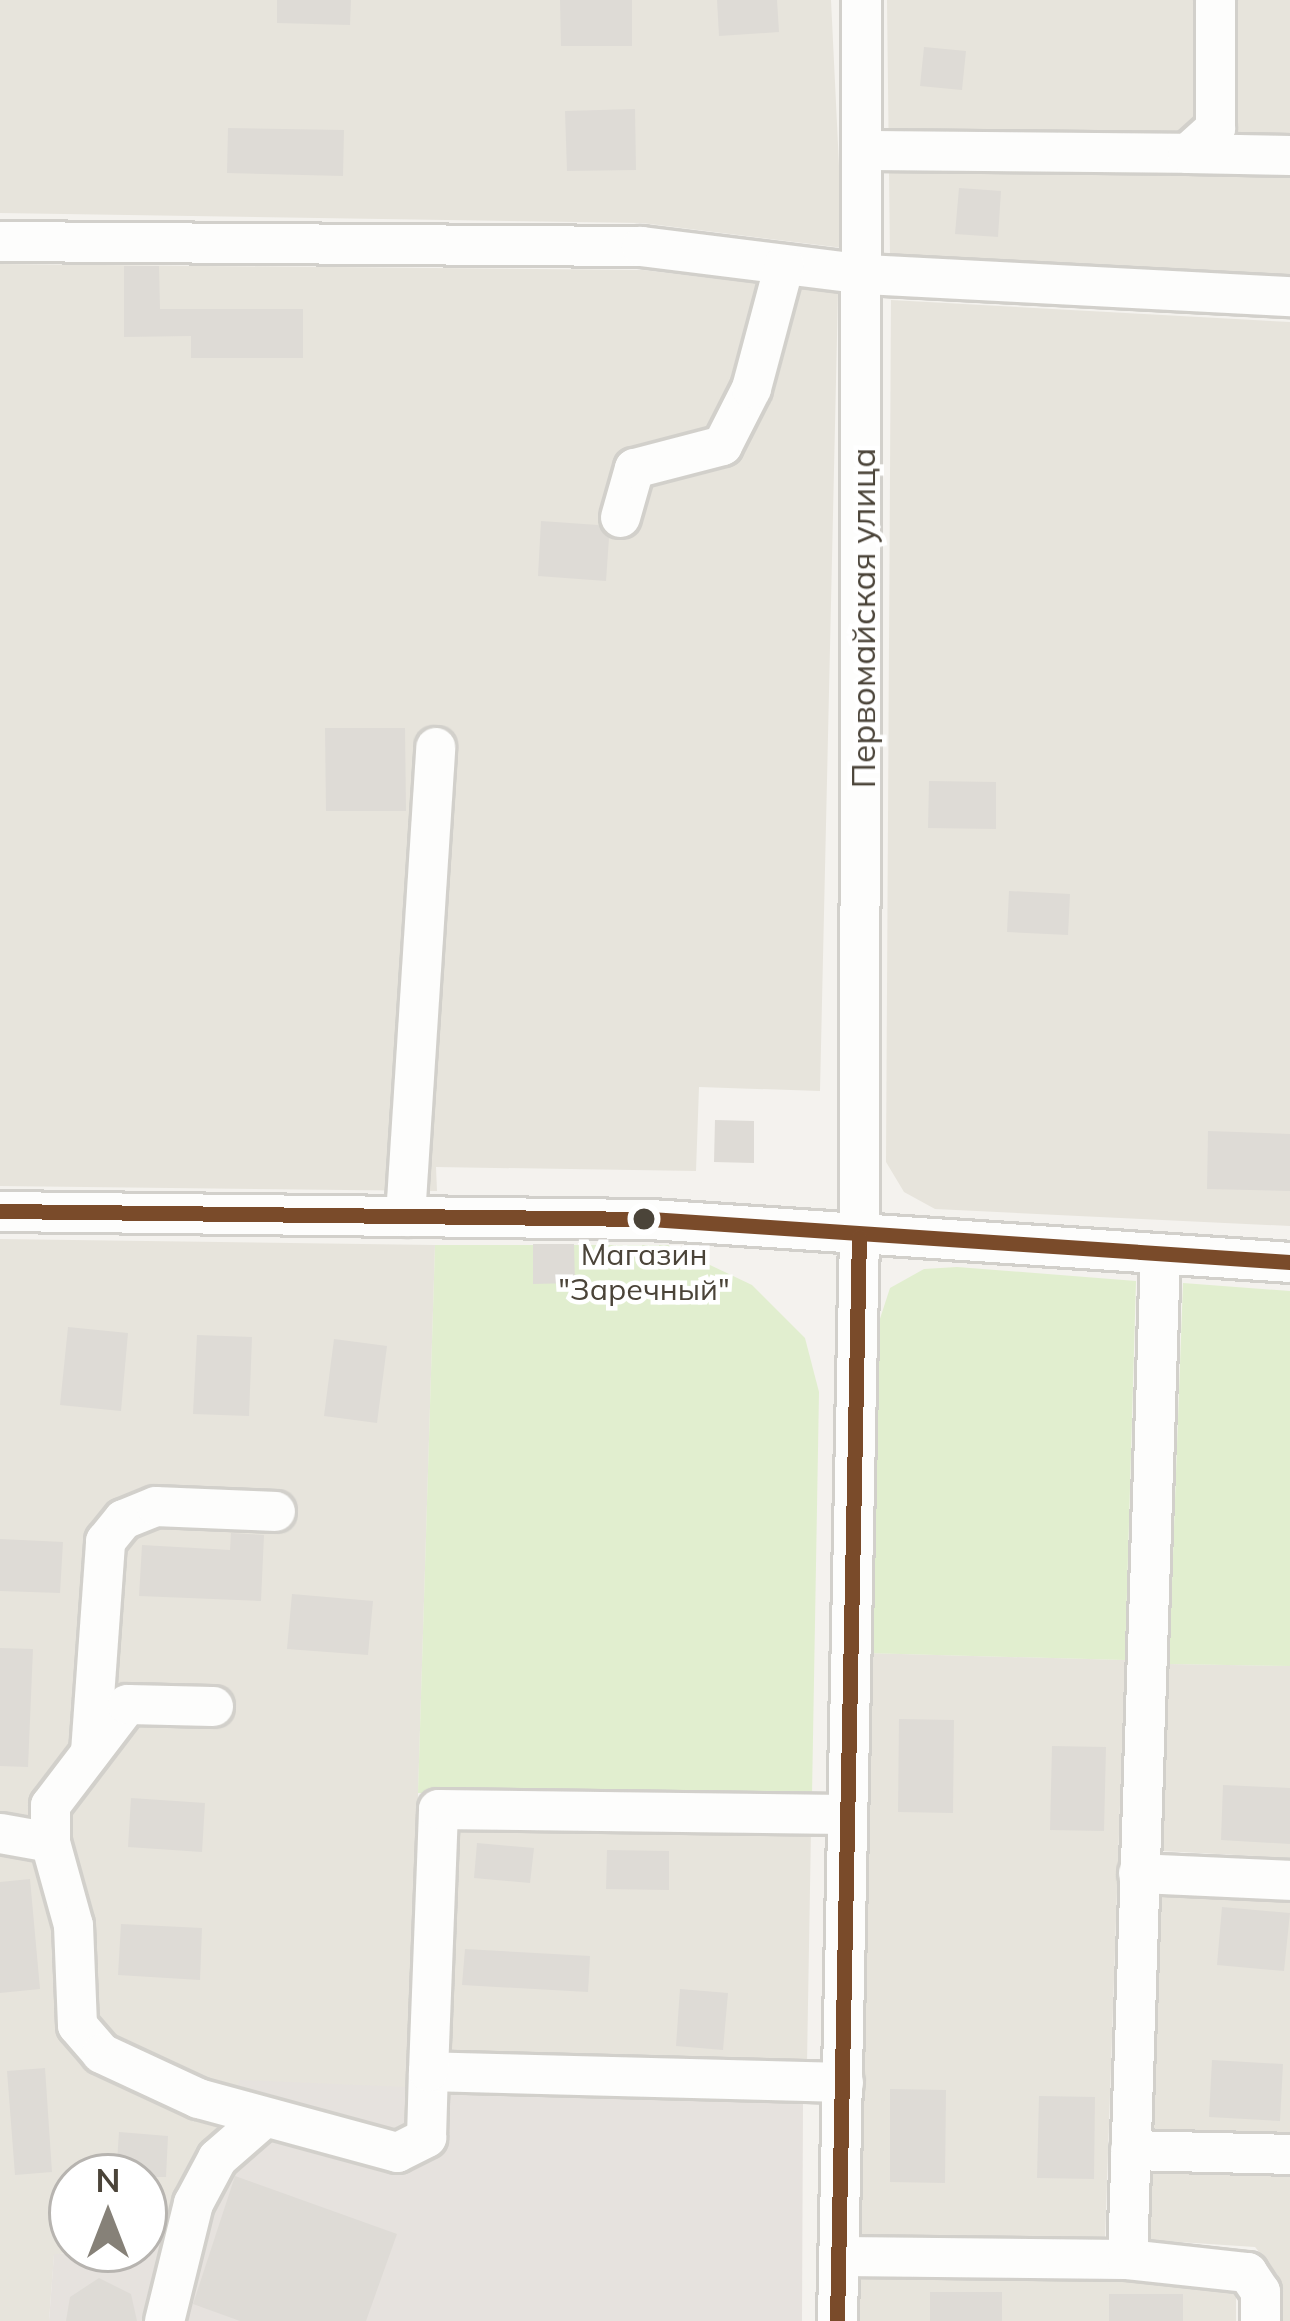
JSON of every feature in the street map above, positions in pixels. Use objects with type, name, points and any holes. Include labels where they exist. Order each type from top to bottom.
[{"type":"street","name":"Первомайская улица","points":[[837,2321],[859,1236],[865,274],[861,0]]},
{"type":"street","points":[[1186,153],[1214,128],[1214,0]]},
{"type":"street","points":[[863,150],[1290,155]]},
{"type":"street","points":[[0,242],[641,246],[865,274],[1290,296]]},
{"type":"street","points":[[620,517],[634,468],[722,445],[751,388],[784,264]]},
{"type":"street","points":[[405,1216],[435,747]]},
{"type":"street","points":[[0,1211],[650,1219],[1290,1262]]},
{"type":"street","points":[[1127,2259],[1160,1254]]},
{"type":"street","points":[[90,1752],[105,1540],[123,1520],[157,1506],[275,1511]]},
{"type":"street","points":[[213,1706],[127,1704],[50,1804],[50,1842],[73,1925],[77,2025],[101,2053],[198,2098],[397,2152],[426,2137],[438,1809],[844,1814]]},
{"type":"street","points":[[0,1833],[50,1842]]},
{"type":"street","points":[[1138,1873],[1290,1880]]},
{"type":"street","points":[[428,2071],[843,2082]]},
{"type":"street","points":[[164,2321],[193,2203],[217,2158],[264,2116]]},
{"type":"street","points":[[1130,2150],[1290,2154]]},
{"type":"street","points":[[838,2256],[1127,2259],[1247,2272],[1260,2291],[1260,2321]]},
{"type":"shaded area","points":[[0,0],[831,0],[843,248],[642,223],[0,213]]},
{"type":"shaded area","points":[[887,0],[1290,0],[1290,279],[890,258]]},
{"type":"shaded area","points":[[0,264],[643,270],[838,293],[820,1091],[699,1087],[696,1171],[436,1167],[437,1191],[0,1186]]},
{"type":"shaded area","points":[[891,300],[1290,322],[1290,1226],[935,1209],[904,1192],[886,1162]]},
{"type":"shaded area","points":[[0,1239],[435,1245],[409,2086],[170,2237],[168,2153],[48,2153],[48,2273],[53,2273],[49,2321],[0,2321]]},
{"type":"shaded area","points":[[864,1653],[1125,1660],[1105,2240],[855,2237]]},
{"type":"shaded area","points":[[1169,1664],[1290,1666],[1290,1858],[1162,1851]]},
{"type":"shaded area","points":[[449,1822],[811,1830],[807,2063],[442,2054]]},
{"type":"shaded area","points":[[1159,1895],[1290,1901],[1290,2134],[1154,2129]]},
{"type":"shaded area","points":[[240,2080],[803,2104],[802,2321],[49,2321],[53,2273],[168,2273],[170,2236]]},
{"type":"shaded area","points":[[1149,2166],[1290,2171],[1290,2321],[1278,2321],[1278,2275],[1255,2247],[1148,2240]]},
{"type":"shaded area","points":[[859,2273],[1222,2278],[1236,2287],[1236,2321],[858,2321]]},
{"type":"green space","points":[[435,1245],[668,1245],[752,1285],[805,1338],[819,1392],[812,1795],[418,1793]]},
{"type":"green space","points":[[957,1267],[1136,1281],[1125,1660],[864,1653],[875,1334],[890,1288],[924,1269]]},
{"type":"green space","points":[[1183,1283],[1290,1291],[1290,1666],[1169,1664]]},
{"type":"building","points":[[277,0],[351,0],[350,25],[277,23]]},
{"type":"building","points":[[560,0],[632,0],[632,46],[561,46]]},
{"type":"building","points":[[717,0],[777,0],[779,32],[719,36]]},
{"type":"building","points":[[924,47],[966,51],[962,90],[920,86]]},
{"type":"building","points":[[635,109],[636,170],[567,171],[565,111]]},
{"type":"building","points":[[228,128],[344,130],[343,176],[227,173]]},
{"type":"building","points":[[959,188],[1001,191],[998,237],[955,234]]},
{"type":"building","points":[[124,266],[159,266],[160,309],[303,309],[303,358],[191,358],[191,336],[124,337]]},
{"type":"building","points":[[541,521],[598,525],[609,538],[606,581],[538,576]]},
{"type":"building","points":[[325,728],[405,728],[406,811],[326,811]]},
{"type":"building","points":[[929,781],[996,782],[996,829],[928,828]]},
{"type":"building","points":[[1009,891],[1070,894],[1068,935],[1007,932]]},
{"type":"building","points":[[715,1120],[754,1121],[754,1163],[714,1162]]},
{"type":"building","points":[[1208,1131],[1290,1134],[1290,1191],[1207,1189]]},
{"type":"building","points":[[533,1244],[574,1244],[575,1283],[533,1284]]},
{"type":"building","points":[[68,1327],[128,1333],[121,1411],[60,1405]]},
{"type":"building","points":[[197,1335],[252,1337],[249,1416],[193,1414]]},
{"type":"building","points":[[334,1339],[387,1346],[377,1423],[324,1416]]},
{"type":"building","points":[[231,1533],[264,1535],[261,1601],[139,1596],[142,1545],[230,1550]]},
{"type":"building","points":[[0,1539],[63,1542],[60,1593],[0,1591]]},
{"type":"building","points":[[292,1594],[373,1601],[368,1655],[287,1649]]},
{"type":"building","points":[[0,1648],[33,1649],[28,1767],[0,1766]]},
{"type":"building","points":[[899,1719],[954,1720],[953,1813],[898,1812]]},
{"type":"building","points":[[1052,1746],[1106,1747],[1104,1831],[1050,1830]]},
{"type":"building","points":[[1223,1785],[1290,1788],[1290,1844],[1221,1840]]},
{"type":"building","points":[[131,1798],[205,1803],[202,1852],[128,1847]]},
{"type":"building","points":[[477,1843],[534,1848],[530,1883],[474,1878]]},
{"type":"building","points":[[607,1850],[669,1851],[669,1890],[606,1889]]},
{"type":"building","points":[[30,1879],[40,1989],[0,1993],[0,1882]]},
{"type":"building","points":[[1222,1907],[1290,1913],[1284,1971],[1217,1965]]},
{"type":"building","points":[[121,1924],[202,1928],[200,1980],[118,1975]]},
{"type":"building","points":[[465,1949],[590,1956],[588,1992],[462,1985]]},
{"type":"building","points":[[680,1989],[728,1993],[723,2050],[676,2046]]},
{"type":"building","points":[[1212,2060],[1283,2064],[1280,2121],[1209,2117]]},
{"type":"building","points":[[45,2068],[48,2172],[15,2175],[7,2071]]},
{"type":"building","points":[[890,2089],[946,2090],[945,2183],[890,2182]]},
{"type":"building","points":[[1039,2096],[1095,2097],[1094,2179],[1037,2178]]},
{"type":"building","points":[[119,2132],[168,2136],[167,2153],[118,2153]]},
{"type":"building","points":[[235,2176],[397,2234],[366,2321],[240,2321],[193,2304]]},
{"type":"building","points":[[99,2278],[131,2294],[137,2321],[66,2321],[70,2297]]},
{"type":"building","points":[[930,2292],[1002,2292],[1002,2321],[930,2321]]},
{"type":"building","points":[[1109,2294],[1183,2294],[1183,2321],[1109,2321]]},
{"type":"transit line","points":[[0,1211],[650,1219],[1290,1262]]},
{"type":"transit line","points":[[837,2321],[859,1236]]},
{"type":"place","name":"Магазин \"Заречный\"","points":[[644,1219]]}]
